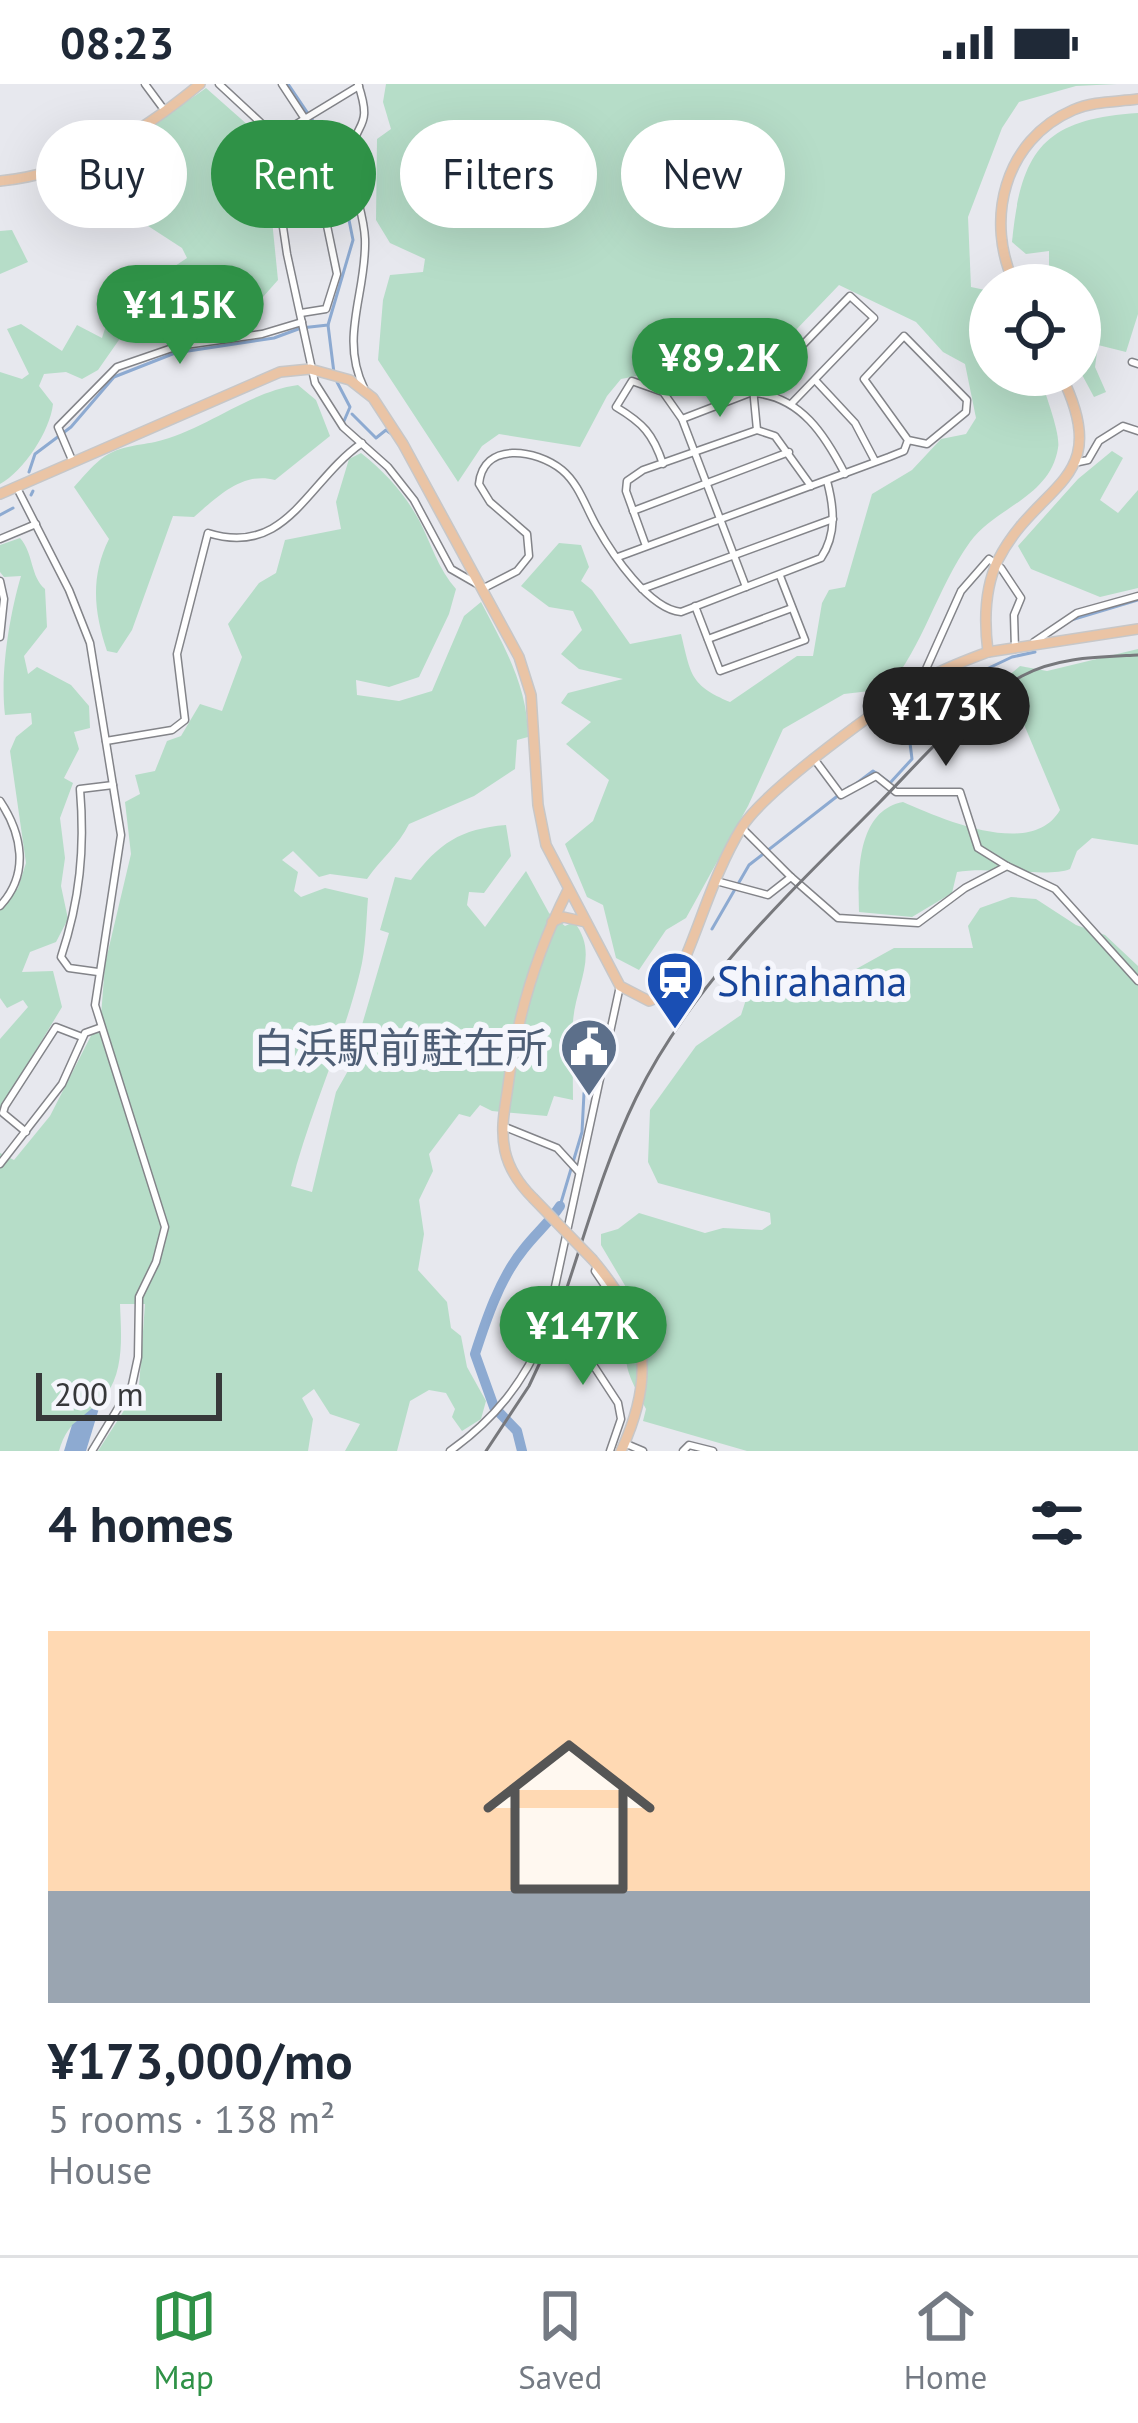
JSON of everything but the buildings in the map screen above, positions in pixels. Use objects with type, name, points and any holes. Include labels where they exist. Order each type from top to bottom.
[{"type":"main road","points":[[0,181],[32,177],[82,160],[200,84]]},
{"type":"main road","points":[[1008,264],[998,232],[1002,199],[1020,156],[1044,128],[1076,109],[1138,99]]},
{"type":"main road","points":[[0,494],[260,378],[310,369],[364,388],[403,444],[519,657],[531,695],[542,827],[568,890],[620,986],[649,1000],[670,989],[741,828],[773,793],[815,760],[929,677],[988,652],[1138,629]]},
{"type":"main road","points":[[988,652],[986,608],[997,563],[1074,463],[1081,435],[1069,396]]},
{"type":"main road","points":[[568,890],[529,983],[502,1125],[507,1160],[533,1198],[626,1300],[640,1351],[641,1396],[622,1447]]},
{"type":"main road","points":[[552,922],[563,917],[586,922]]},
{"type":"street","points":[[145,84],[165,110]]},
{"type":"street","points":[[219,84],[258,120]]},
{"type":"street","points":[[232,96],[242,84]]},
{"type":"street","points":[[72,460],[59,432],[117,367],[178,346],[303,323],[326,309],[337,274],[308,118],[282,84]]},
{"type":"street","points":[[305,120],[358,85],[366,113],[354,142],[352,166],[365,236],[351,348],[364,388]]},
{"type":"street","points":[[286,228],[315,383],[338,421],[388,467],[414,500],[451,569],[484,588],[517,571],[530,549],[527,534],[490,502],[479,484],[482,468],[497,455],[524,454],[563,471],[642,589],[670,611],[821,558],[829,546],[833,519],[827,481]]},
{"type":"street","points":[[682,419],[753,393],[850,296],[874,318],[793,404]]},
{"type":"street","points":[[904,337],[967,400],[966,412],[927,444],[908,440],[864,380],[904,337]]},
{"type":"street","points":[[663,392],[738,363],[744,365],[757,430]]},
{"type":"street","points":[[815,380],[855,423],[875,461]]},
{"type":"street","points":[[662,464],[651,434],[616,407],[632,381],[663,392],[682,419],[746,587]]},
{"type":"street","points":[[753,393],[793,404],[829,443],[845,474]]},
{"type":"street","points":[[1074,463],[1088,460],[1099,441],[1123,426],[1138,431]]},
{"type":"street","points":[[646,547],[626,491],[634,474],[757,430],[775,436],[812,486]]},
{"type":"street","points":[[618,557],[904,451],[908,440]]},
{"type":"street","points":[[106,741],[172,730],[185,720],[178,654],[208,533],[240,541],[279,525],[340,459],[362,443]]},
{"type":"street","points":[[633,511],[789,452]]},
{"type":"street","points":[[17,488],[86,630],[121,835],[95,1005],[166,1227],[139,1297],[138,1358],[132,1384],[92,1451]]},
{"type":"street","points":[[642,589],[833,519]]},
{"type":"street","points":[[0,539],[36,524]]},
{"type":"street","points":[[929,677],[926,669],[961,590],[989,559],[997,563],[1021,598],[1013,615],[1015,649]]},
{"type":"street","points":[[695,606],[720,671],[805,640],[780,576]]},
{"type":"street","points":[[0,581],[0,637]]},
{"type":"street","points":[[1034,646],[1034,640],[1064,618],[1138,596]]},
{"type":"street","points":[[708,639],[792,608]]},
{"type":"street","points":[[815,760],[839,792],[874,776],[896,792],[960,792],[978,848],[1054,890],[1138,981]]},
{"type":"street","points":[[98,971],[69,968],[61,957],[84,860],[80,789],[113,784]]},
{"type":"street","points":[[0,802],[14,820],[20,872],[16,887],[0,906]]},
{"type":"street","points":[[0,824],[11,824]]},
{"type":"street","points":[[741,828],[838,918],[918,923],[965,888],[1007,866]]},
{"type":"street","points":[[716,881],[768,895],[791,878]]},
{"type":"street","points":[[450,1451],[478,1429],[526,1376],[552,1312],[620,986]]},
{"type":"street","points":[[26,1132],[4,1112],[5,1106],[56,1027],[83,1037]]},
{"type":"street","points":[[0,1164],[62,1084],[83,1037],[99,1028]]},
{"type":"street","points":[[502,1125],[557,1148],[579,1173]]},
{"type":"street","points":[[583,1349],[605,1328],[618,1305],[596,1271],[596,1263]]},
{"type":"street","points":[[568,1325],[620,1410],[610,1451]]},
{"type":"street","points":[[683,1451],[689,1445],[713,1451]]},
{"type":"street","points":[[622,1447],[643,1451]]},
{"type":"green space","points":[[386,84],[1117,84],[1076,86],[1019,102],[1002,128],[968,217],[969,384],[965,364],[943,352],[916,322],[839,285],[793,333],[764,355],[683,369],[680,356],[642,375],[621,379],[580,447],[499,434],[482,446],[458,482],[378,360],[390,275],[423,272],[425,259],[390,243],[376,220],[377,139],[391,129],[383,102]]},
{"type":"green space","points":[[206,88],[242,120],[211,120],[211,228],[273,228],[278,280],[255,306],[226,297],[206,329],[121,337],[98,370],[82,379],[66,372],[44,374],[39,386],[53,404],[47,426],[27,460],[0,484],[0,372],[22,379],[29,374],[7,329],[21,324],[62,351],[77,325],[102,338],[110,313],[172,319],[186,304],[170,290],[172,268],[187,258],[182,248],[151,228],[187,228],[187,120],[163,118]]},
{"type":"green space","points":[[1138,113],[1138,314],[1126,352],[1101,346],[1101,264],[1049,264],[1049,251],[1026,254],[1012,242],[1022,184],[1043,146],[1059,132]]},
{"type":"green space","points":[[12,230],[28,262],[0,274],[0,231]]},
{"type":"green space","points":[[298,385],[316,400],[330,436],[275,480],[241,482],[194,517],[173,516],[132,630],[117,653],[107,651],[96,595],[109,539],[74,487],[114,451],[174,436],[261,395]]},
{"type":"green space","points":[[972,396],[1046,396],[1058,448],[1044,479],[970,542],[911,655],[887,689],[844,694],[783,729],[748,806],[686,918],[666,930],[639,970],[616,958],[603,905],[587,897],[565,844],[593,821],[609,780],[566,744],[591,722],[561,703],[568,693],[623,679],[579,669],[561,654],[582,630],[573,611],[549,607],[521,586],[559,543],[581,545],[589,567],[581,581],[630,644],[681,634],[694,677],[730,702],[797,656],[813,656],[822,603],[829,590],[845,587],[872,494],[912,470],[941,439],[966,434],[976,418]]},
{"type":"green space","points":[[1112,451],[1123,458],[1100,500],[1118,513],[1138,490],[1138,588],[1100,597],[1031,569],[1018,546],[1078,479]]},
{"type":"green space","points":[[361,453],[407,501],[456,589],[419,677],[389,687],[356,680],[357,695],[399,701],[432,691],[464,616],[481,602],[519,684],[528,737],[517,740],[515,769],[474,796],[409,824],[367,879],[319,877],[293,851],[282,860],[298,872],[294,891],[301,897],[325,888],[368,898],[360,972],[291,1186],[312,1192],[336,1092],[349,1069],[389,933],[380,930],[395,877],[411,880],[441,847],[463,834],[506,825],[511,856],[484,893],[469,892],[467,905],[485,927],[526,871],[549,913],[565,926],[574,922],[585,946],[573,1022],[573,1100],[554,1096],[547,1116],[492,1111],[480,1105],[470,1117],[459,1114],[429,1154],[433,1171],[419,1200],[424,1234],[418,1270],[447,1302],[451,1328],[461,1336],[467,1367],[486,1401],[481,1419],[462,1431],[452,1417],[455,1409],[446,1393],[429,1390],[410,1401],[397,1451],[345,1451],[360,1424],[330,1414],[314,1389],[302,1398],[313,1419],[308,1451],[98,1451],[139,1387],[145,1304],[120,1304],[119,1362],[106,1395],[73,1424],[59,1451],[0,1451],[0,1153],[14,1160],[50,1116],[101,1016],[105,964],[131,854],[125,802],[140,794],[135,775],[155,771],[167,741],[181,736],[200,704],[222,711],[242,657],[228,624],[259,583],[276,573],[285,540],[341,529],[336,502],[349,459]]},
{"type":"green space","points":[[20,538],[45,589],[47,627],[24,656],[28,674],[37,667],[71,685],[89,706],[90,728],[74,732],[79,749],[64,778],[73,783],[60,818],[65,858],[61,886],[68,919],[56,942],[30,952],[22,972],[53,971],[62,1007],[0,1110],[0,1039],[28,1007],[23,1000],[7,1008],[0,998],[0,910],[18,888],[26,863],[10,751],[16,737],[32,724],[31,713],[5,715],[4,699],[7,646],[21,576],[4,577],[0,572],[0,545]]},
{"type":"green space","points":[[1138,649],[1138,845],[1092,838],[1077,851],[1070,869],[957,872],[952,893],[912,917],[859,912],[863,846],[876,818],[888,808],[903,802],[962,825],[1008,833],[1029,832],[1047,824],[1060,810],[1007,677],[1020,666],[1047,671]]},
{"type":"green space","points":[[1011,897],[1036,899],[1076,925],[1105,935],[1138,966],[1138,1451],[747,1451],[643,1421],[646,1409],[626,1362],[629,1342],[643,1316],[601,1245],[601,1234],[618,1229],[639,1213],[705,1233],[723,1228],[762,1230],[771,1224],[770,1213],[658,1183],[648,1162],[650,1110],[696,1046],[741,1015],[753,978],[849,973],[894,948],[973,948],[968,926],[980,908]]},
{"type":"water","points":[[100,1405],[86,1451],[64,1451],[72,1425]]},
{"type":"waterway","points":[[29,472],[35,454],[71,427],[114,377],[175,353],[328,325],[353,240],[336,155],[288,84]]},
{"type":"waterway","points":[[328,325],[334,373]]},
{"type":"waterway","points":[[337,382],[350,407],[344,421]]},
{"type":"waterway","points":[[352,414],[376,438],[386,430],[390,433]]},
{"type":"waterway","points":[[31,495],[33,491]]},
{"type":"waterway","points":[[0,515],[13,508]]},
{"type":"waterway","points":[[1071,620],[1138,600]]},
{"type":"waterway","points":[[857,783],[873,771],[890,783],[912,759],[909,735],[893,716],[911,696],[941,679],[955,684],[1012,657],[1035,652]]},
{"type":"waterway","points":[[712,929],[749,865],[849,787]]},
{"type":"waterway","points":[[560,1206],[582,1132],[584,1093]]},
{"type":"waterway","points":[[522,1451],[517,1431],[494,1407],[475,1354],[507,1273],[560,1206]]},
{"type":"railway","points":[[486,1451],[543,1356],[609,1161],[636,1098],[659,1056],[714,978],[812,870],[982,703],[1022,676],[1049,665],[1138,655]]},
{"type":"place","name":"Shirahama","points":[[675,1031]]},
{"type":"place","name":"白浜駅前駐在所","points":[[589,1098]]}]
